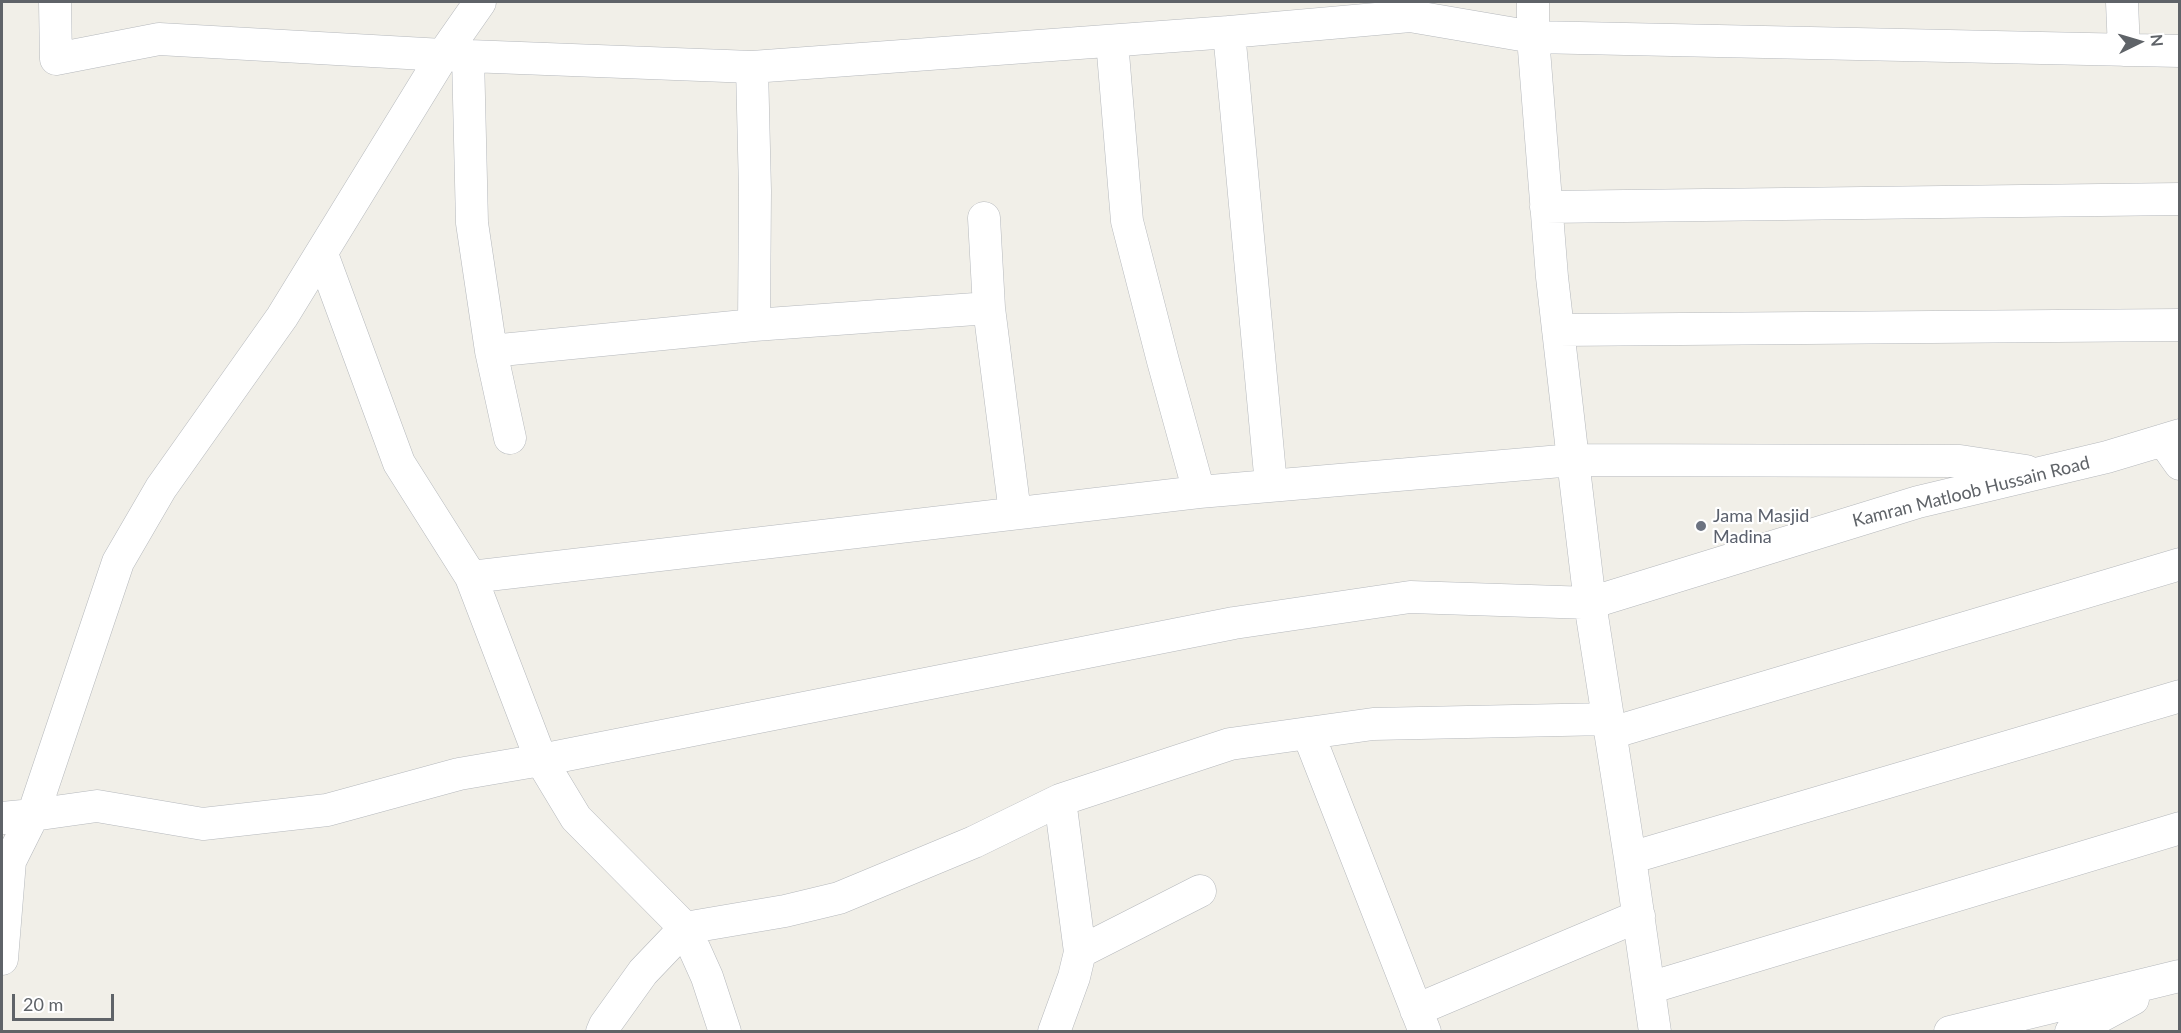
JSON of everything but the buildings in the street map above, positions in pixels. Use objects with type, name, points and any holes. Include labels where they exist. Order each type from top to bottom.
[{"type":"street","points":[[54,2],[56,59],[159,39],[456,56],[753,67],[1229,32],[1408,9],[1533,37],[2180,51]]},
{"type":"street","points":[[2,959],[10,861],[33,815],[118,562],[161,488],[282,318],[322,254],[456,56],[480,2]]},
{"type":"street","points":[[1533,2],[1533,37],[1546,207],[1573,460],[1590,603],[1639,916],[1654,1032]]},
{"type":"street","points":[[2122,2],[2124,50]]},
{"type":"street","points":[[1229,32],[1271,484]]},
{"type":"street","points":[[1112,40],[1127,221],[1199,492]]},
{"type":"street","points":[[456,56],[472,223],[491,351],[510,438]]},
{"type":"street","points":[[753,67],[754,325]]},
{"type":"street","points":[[1546,207],[2180,199]]},
{"type":"street","points":[[984,218],[989,308],[1015,513]]},
{"type":"street","points":[[322,254],[399,463],[471,577],[541,760],[576,818],[685,928],[707,977],[724,1032]]},
{"type":"street","points":[[491,351],[754,325],[989,308]]},
{"type":"street","points":[[1558,330],[2180,325]]},
{"type":"street","name":"Kamran Matloob Hussain Road","points":[[2,818],[97,806],[202,824],[316,812],[459,774],[541,760],[1257,619],[1410,597],[1590,603],[1918,502],[2107,458],[2174,446]]},
{"type":"street","points":[[471,577],[1271,484],[1573,460],[1960,460],[2041,473]]},
{"type":"street","points":[[602,1032],[643,972],[685,928],[785,911],[839,898],[974,842],[1060,800],[1230,744],[1373,724],[1610,726],[2180,564]]},
{"type":"street","points":[[1630,858],[2180,696]]},
{"type":"street","points":[[1308,733],[1421,1021],[1639,916]]},
{"type":"street","points":[[1054,1032],[1074,977],[1080,952],[1060,800]]},
{"type":"street","points":[[1649,988],[2180,828]]},
{"type":"street","points":[[1080,952],[1200,891]]},
{"type":"street","points":[[1950,1032],[2179,976]]},
{"type":"street","points":[[2071,1032],[2179,976]]},
{"type":"place","name":"Jama Masjid Madina","points":[[1701,526]]}]
